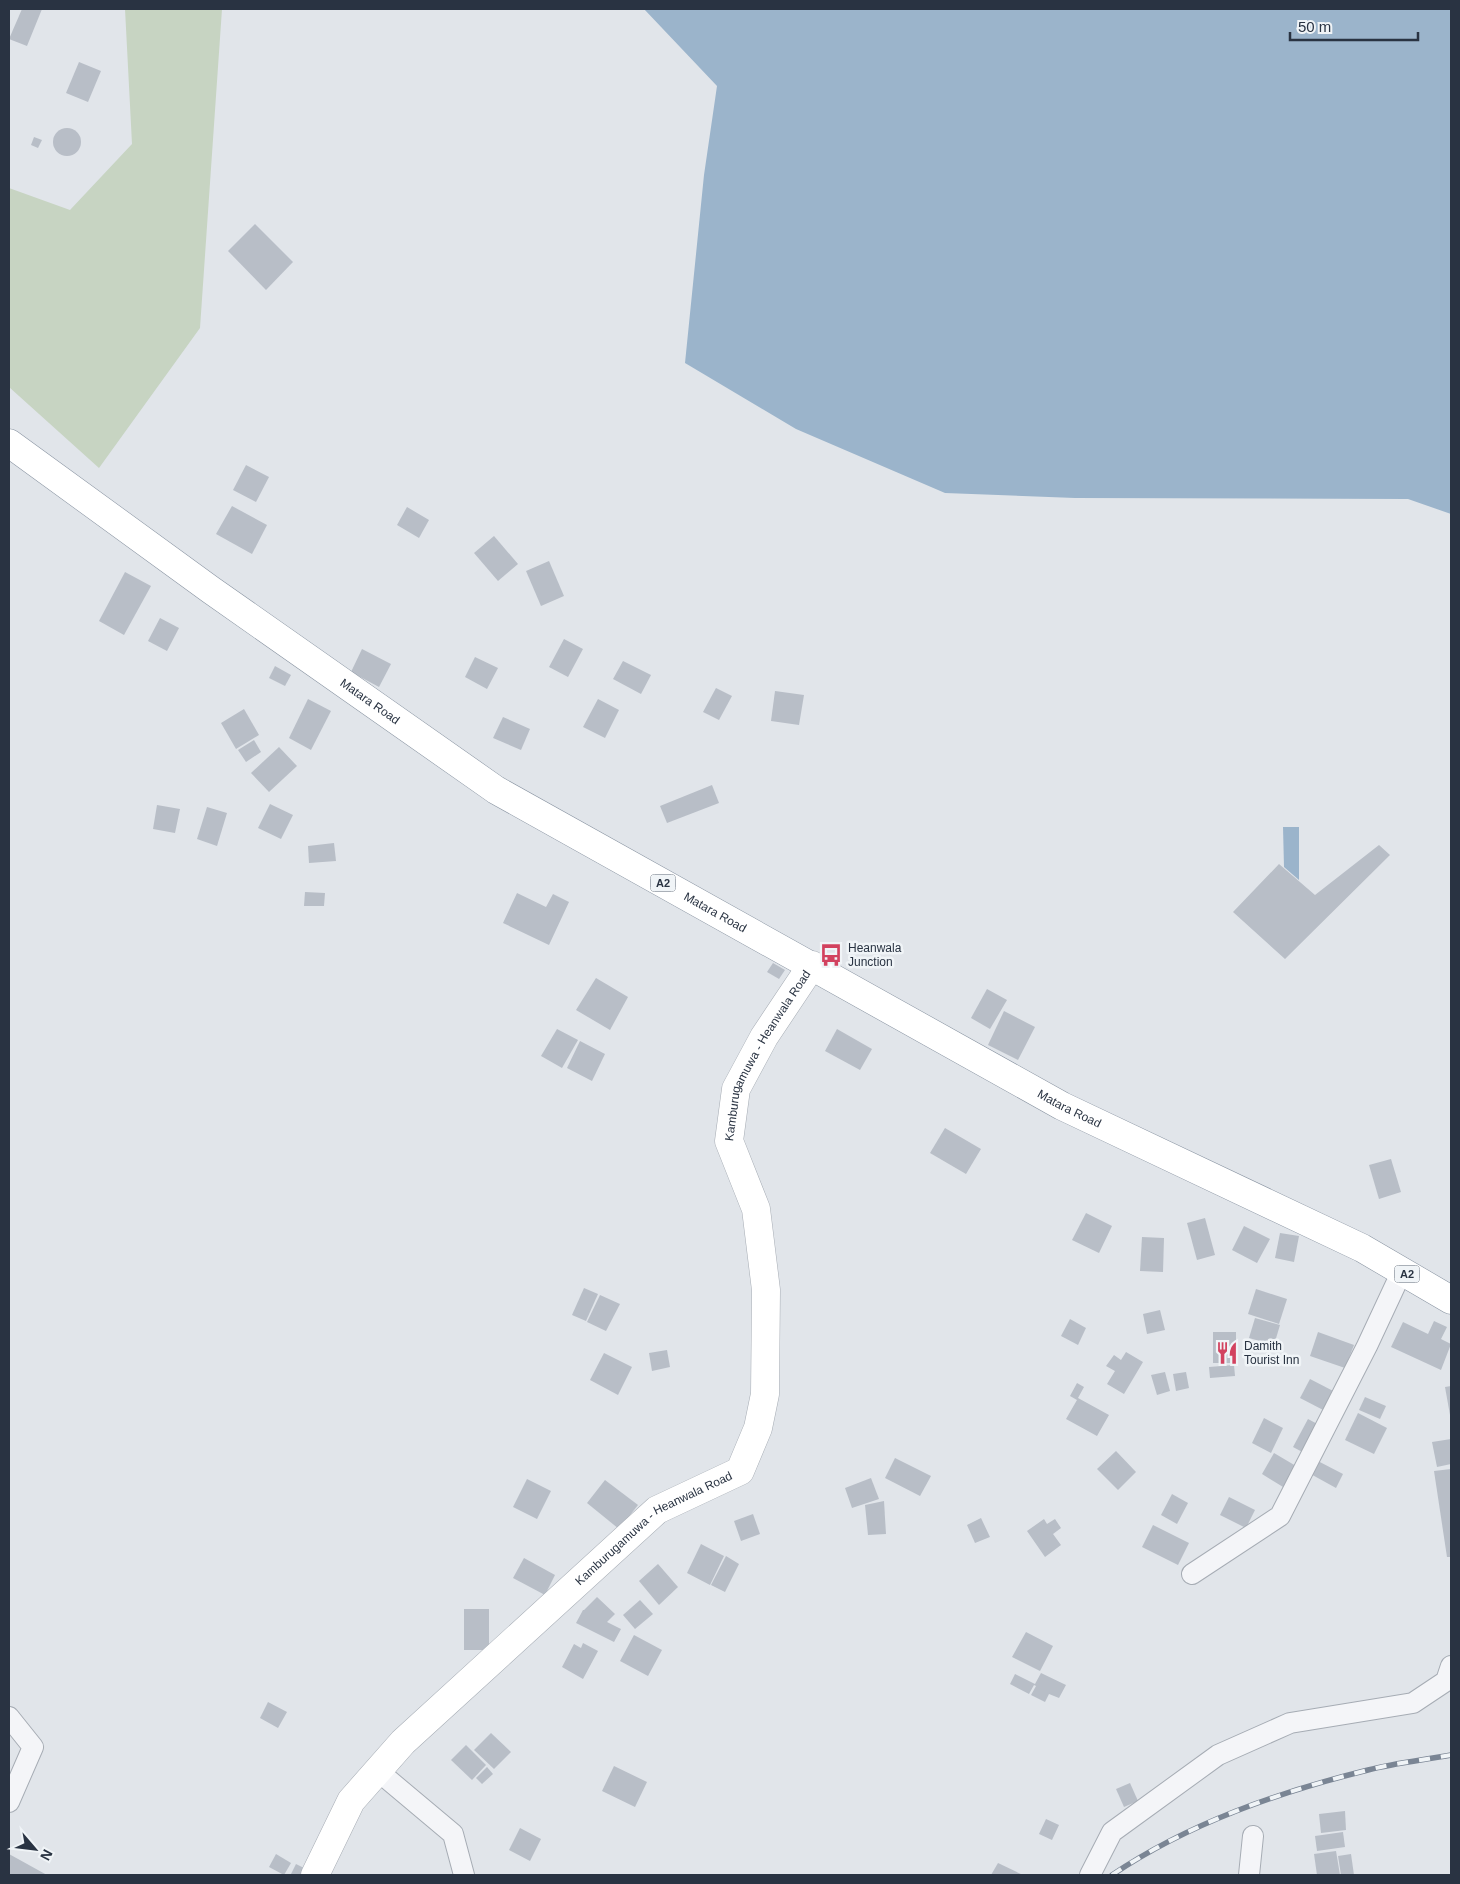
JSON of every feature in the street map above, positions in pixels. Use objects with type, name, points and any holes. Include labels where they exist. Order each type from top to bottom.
[{"type":"main road","name":"Matara Road","points":[[9,443],[212,590],[496,790],[1062,1106],[1362,1248],[1451,1282]]},
{"type":"main road","name":"Kamburugamuwa - Heanwala Road","points":[[316,1875],[351,1801],[403,1742],[657,1510],[740,1471],[758,1428],[765,1394],[766,1290],[756,1209],[729,1141],[736,1089],[764,1037],[812,965]]},
{"type":"main road","name":"Matara Road","points":[[1362,1248],[1451,1300]]},
{"type":"street","points":[[1192,1574],[1280,1516],[1358,1363],[1402,1271]]},
{"type":"street","points":[[1090,1875],[1112,1832],[1218,1755],[1290,1722],[1413,1704],[1446,1681],[1451,1666]]},
{"type":"street","points":[[9,1717],[33,1747],[9,1802]]},
{"type":"street","points":[[378,1771],[453,1834],[464,1875]]},
{"type":"street","points":[[1249,1875],[1253,1836]]},
{"type":"green space","points":[[125,9],[222,9],[200,328],[99,468],[9,387],[9,188],[70,210],[132,144]]},
{"type":"water","points":[[644,9],[1451,9],[1451,514],[1408,499],[1075,498],[945,493],[796,429],[685,363],[704,175],[717,86]]},
{"type":"water","points":[[1283,827],[1299,827],[1299,880],[1284,867]]},
{"type":"building","points":[[22,9],[42,9],[27,46],[9,39]]},
{"type":"building","points":[[79,62],[101,71],[88,102],[66,93]]},
{"type":"building","points":[[67,128],[77,132],[81,142],[77,152],[67,156],[57,152],[53,142],[57,132]]},
{"type":"building","points":[[34,137],[42,140],[38,148],[31,145]]},
{"type":"building","points":[[255,224],[293,262],[266,290],[228,251]]},
{"type":"building","points":[[246,465],[269,477],[256,502],[233,490]]},
{"type":"building","points":[[232,506],[267,525],[252,554],[216,534]]},
{"type":"building","points":[[407,507],[429,520],[419,538],[397,525]]},
{"type":"building","points":[[494,536],[518,564],[498,581],[474,553]]},
{"type":"building","points":[[549,561],[564,596],[541,606],[526,571]]},
{"type":"building","points":[[125,572],[151,586],[124,635],[99,621]]},
{"type":"building","points":[[160,618],[179,628],[167,651],[148,641]]},
{"type":"building","points":[[564,639],[583,649],[568,677],[549,667]]},
{"type":"building","points":[[362,649],[391,664],[379,687],[351,672]]},
{"type":"building","points":[[475,657],[498,668],[487,689],[465,677]]},
{"type":"building","points":[[623,661],[651,675],[641,694],[613,679]]},
{"type":"building","points":[[275,666],[291,675],[285,686],[269,678]]},
{"type":"building","points":[[716,688],[732,696],[719,720],[703,712]]},
{"type":"building","points":[[775,691],[804,695],[799,725],[771,721]]},
{"type":"building","points":[[308,699],[331,711],[311,750],[289,738]]},
{"type":"building","points":[[598,699],[619,710],[605,738],[583,727]]},
{"type":"building","points":[[244,709],[259,735],[236,749],[221,723]]},
{"type":"building","points":[[503,717],[530,729],[521,750],[493,738]]},
{"type":"building","points":[[254,740],[261,752],[246,762],[238,750]]},
{"type":"building","points":[[279,747],[297,766],[269,792],[251,773]]},
{"type":"building","points":[[712,785],[719,803],[667,823],[660,806]]},
{"type":"building","points":[[270,804],[293,815],[281,839],[258,828]]},
{"type":"building","points":[[157,805],[180,809],[175,833],[153,829]]},
{"type":"building","points":[[207,807],[227,813],[217,846],[197,839]]},
{"type":"building","points":[[334,843],[336,861],[309,863],[308,846]]},
{"type":"building","points":[[1379,845],[1390,855],[1285,959],[1233,912],[1279,864],[1315,895]]},
{"type":"building","points":[[305,892],[325,893],[324,906],[304,906]]},
{"type":"building","points":[[517,893],[546,907],[553,894],[569,902],[549,945],[503,923]]},
{"type":"building","points":[[773,963],[785,970],[779,979],[767,972]]},
{"type":"building","points":[[596,978],[628,997],[610,1030],[576,1010]]},
{"type":"building","points":[[987,989],[1007,1000],[990,1029],[971,1018]]},
{"type":"building","points":[[1004,1011],[1035,1027],[1018,1060],[988,1045]]},
{"type":"building","points":[[557,1029],[578,1040],[562,1068],[541,1056]]},
{"type":"building","points":[[837,1029],[872,1049],[860,1070],[825,1051]]},
{"type":"building","points":[[580,1041],[605,1054],[592,1081],[567,1068]]},
{"type":"building","points":[[945,1128],[981,1149],[966,1174],[930,1153]]},
{"type":"building","points":[[1391,1159],[1401,1192],[1379,1199],[1369,1165]]},
{"type":"building","points":[[1086,1213],[1112,1226],[1099,1253],[1072,1240]]},
{"type":"building","points":[[1205,1218],[1215,1255],[1197,1260],[1187,1223]]},
{"type":"building","points":[[1244,1226],[1270,1239],[1257,1263],[1232,1250]]},
{"type":"building","points":[[1280,1233],[1299,1236],[1294,1262],[1275,1258]]},
{"type":"building","points":[[1142,1237],[1164,1238],[1163,1272],[1140,1271]]},
{"type":"building","points":[[584,1288],[598,1294],[586,1321],[572,1315]]},
{"type":"building","points":[[1256,1289],[1287,1299],[1279,1324],[1248,1314]]},
{"type":"building","points":[[600,1295],[620,1304],[606,1331],[587,1322]]},
{"type":"building","points":[[1160,1310],[1165,1330],[1147,1334],[1143,1314]]},
{"type":"building","points":[[1255,1318],[1280,1325],[1274,1345],[1249,1338]]},
{"type":"building","points":[[1070,1319],[1086,1328],[1078,1345],[1061,1336]]},
{"type":"building","points":[[1434,1321],[1447,1327],[1441,1339],[1451,1344],[1441,1370],[1391,1347],[1403,1322],[1428,1334]]},
{"type":"building","points":[[1213,1332],[1236,1332],[1236,1363],[1213,1363]]},
{"type":"building","points":[[1318,1332],[1354,1345],[1345,1368],[1310,1356]]},
{"type":"building","points":[[667,1350],[670,1367],[652,1371],[649,1353]]},
{"type":"building","points":[[1126,1352],[1143,1362],[1124,1394],[1107,1384],[1115,1371],[1106,1366],[1114,1355],[1121,1360]]},
{"type":"building","points":[[604,1353],[632,1367],[618,1395],[590,1380]]},
{"type":"building","points":[[1234,1365],[1235,1376],[1210,1378],[1209,1367]]},
{"type":"building","points":[[1165,1372],[1170,1391],[1157,1395],[1151,1375]]},
{"type":"building","points":[[1186,1372],[1189,1388],[1176,1391],[1173,1374]]},
{"type":"building","points":[[1310,1379],[1339,1394],[1329,1413],[1300,1398]]},
{"type":"building","points":[[1077,1383],[1084,1387],[1078,1398],[1109,1415],[1097,1436],[1066,1419],[1077,1400],[1070,1396]]},
{"type":"building","points":[[1451,1386],[1451,1414],[1450,1415],[1445,1387]]},
{"type":"building","points":[[1365,1397],[1386,1406],[1380,1419],[1359,1410]]},
{"type":"building","points":[[1358,1413],[1387,1428],[1374,1454],[1345,1440]]},
{"type":"building","points":[[1264,1418],[1283,1428],[1271,1453],[1252,1443]]},
{"type":"building","points":[[1308,1419],[1323,1427],[1308,1455],[1293,1447]]},
{"type":"building","points":[[1451,1439],[1451,1464],[1437,1467],[1432,1442]]},
{"type":"building","points":[[1116,1451],[1136,1472],[1118,1490],[1097,1469]]},
{"type":"building","points":[[1274,1453],[1301,1469],[1288,1490],[1262,1474]]},
{"type":"building","points":[[895,1458],[931,1476],[920,1496],[885,1478]]},
{"type":"building","points":[[1314,1459],[1343,1474],[1336,1488],[1307,1472]]},
{"type":"building","points":[[1451,1469],[1451,1557],[1447,1557],[1434,1471]]},
{"type":"building","points":[[871,1478],[879,1499],[852,1508],[845,1488]]},
{"type":"building","points":[[527,1479],[551,1491],[537,1519],[513,1507]]},
{"type":"building","points":[[605,1480],[638,1505],[619,1529],[587,1503]]},
{"type":"building","points":[[1172,1494],[1188,1503],[1177,1524],[1161,1515]]},
{"type":"building","points":[[1229,1497],[1255,1510],[1246,1528],[1220,1515]]},
{"type":"building","points":[[884,1501],[886,1534],[868,1535],[865,1505]]},
{"type":"building","points":[[753,1514],[760,1534],[741,1541],[734,1521]]},
{"type":"building","points":[[981,1518],[990,1537],[975,1543],[967,1525]]},
{"type":"building","points":[[1044,1519],[1047,1524],[1055,1519],[1061,1528],[1053,1534],[1061,1545],[1045,1557],[1027,1531]]},
{"type":"building","points":[[1153,1525],[1189,1543],[1178,1565],[1142,1547]]},
{"type":"building","points":[[701,1544],[724,1556],[710,1585],[687,1573]]},
{"type":"building","points":[[726,1556],[739,1564],[725,1592],[711,1585]]},
{"type":"building","points":[[524,1558],[555,1575],[545,1595],[513,1578]]},
{"type":"building","points":[[658,1564],[678,1587],[659,1605],[639,1581]]},
{"type":"building","points":[[597,1597],[615,1614],[607,1622],[621,1629],[614,1642],[576,1623],[583,1610]]},
{"type":"building","points":[[640,1600],[653,1614],[635,1629],[623,1615]]},
{"type":"building","points":[[464,1609],[489,1609],[489,1650],[464,1650]]},
{"type":"building","points":[[1026,1632],[1053,1646],[1040,1671],[1012,1657]]},
{"type":"building","points":[[634,1635],[662,1650],[648,1676],[620,1661]]},
{"type":"building","points":[[583,1643],[598,1651],[583,1679],[562,1667],[574,1644],[581,1648]]},
{"type":"building","points":[[1041,1673],[1066,1685],[1059,1698],[1049,1694],[1045,1702],[1031,1695],[1036,1686],[1034,1685],[1029,1694],[1010,1684],[1015,1674],[1035,1684]]},
{"type":"building","points":[[268,1702],[287,1712],[278,1728],[260,1718]]},
{"type":"building","points":[[491,1733],[511,1752],[494,1769],[474,1750]]},
{"type":"building","points":[[466,1745],[486,1765],[472,1780],[451,1760]]},
{"type":"building","points":[[614,1766],[647,1782],[635,1807],[602,1791]]},
{"type":"building","points":[[487,1767],[493,1774],[482,1784],[476,1778]]},
{"type":"building","points":[[1130,1783],[1138,1801],[1124,1807],[1116,1789]]},
{"type":"building","points":[[1345,1811],[1346,1830],[1321,1833],[1319,1814]]},
{"type":"building","points":[[1046,1819],[1059,1825],[1052,1840],[1039,1834]]},
{"type":"building","points":[[520,1828],[541,1839],[530,1861],[509,1850]]},
{"type":"building","points":[[1343,1832],[1345,1847],[1317,1851],[1315,1836]]},
{"type":"building","points":[[1336,1851],[1340,1875],[1317,1875],[1314,1854]]},
{"type":"building","points":[[9,1854],[47,1875],[9,1875]]},
{"type":"building","points":[[276,1854],[291,1863],[284,1875],[269,1867]]},
{"type":"building","points":[[1351,1854],[1354,1875],[1341,1875],[1338,1856]]},
{"type":"building","points":[[998,1863],[1023,1875],[991,1875]]},
{"type":"building","points":[[296,1864],[304,1868],[300,1875],[291,1874]]},
{"type":"railway","points":[[1112,1875],[1141,1856],[1172,1840],[1203,1825],[1268,1799],[1368,1770],[1451,1755]]},
{"type":"place","name":"Heanwala Junction","points":[[831,955]]},
{"type":"place","name":"Damith Tourist Inn","points":[[1227,1353]]}]
